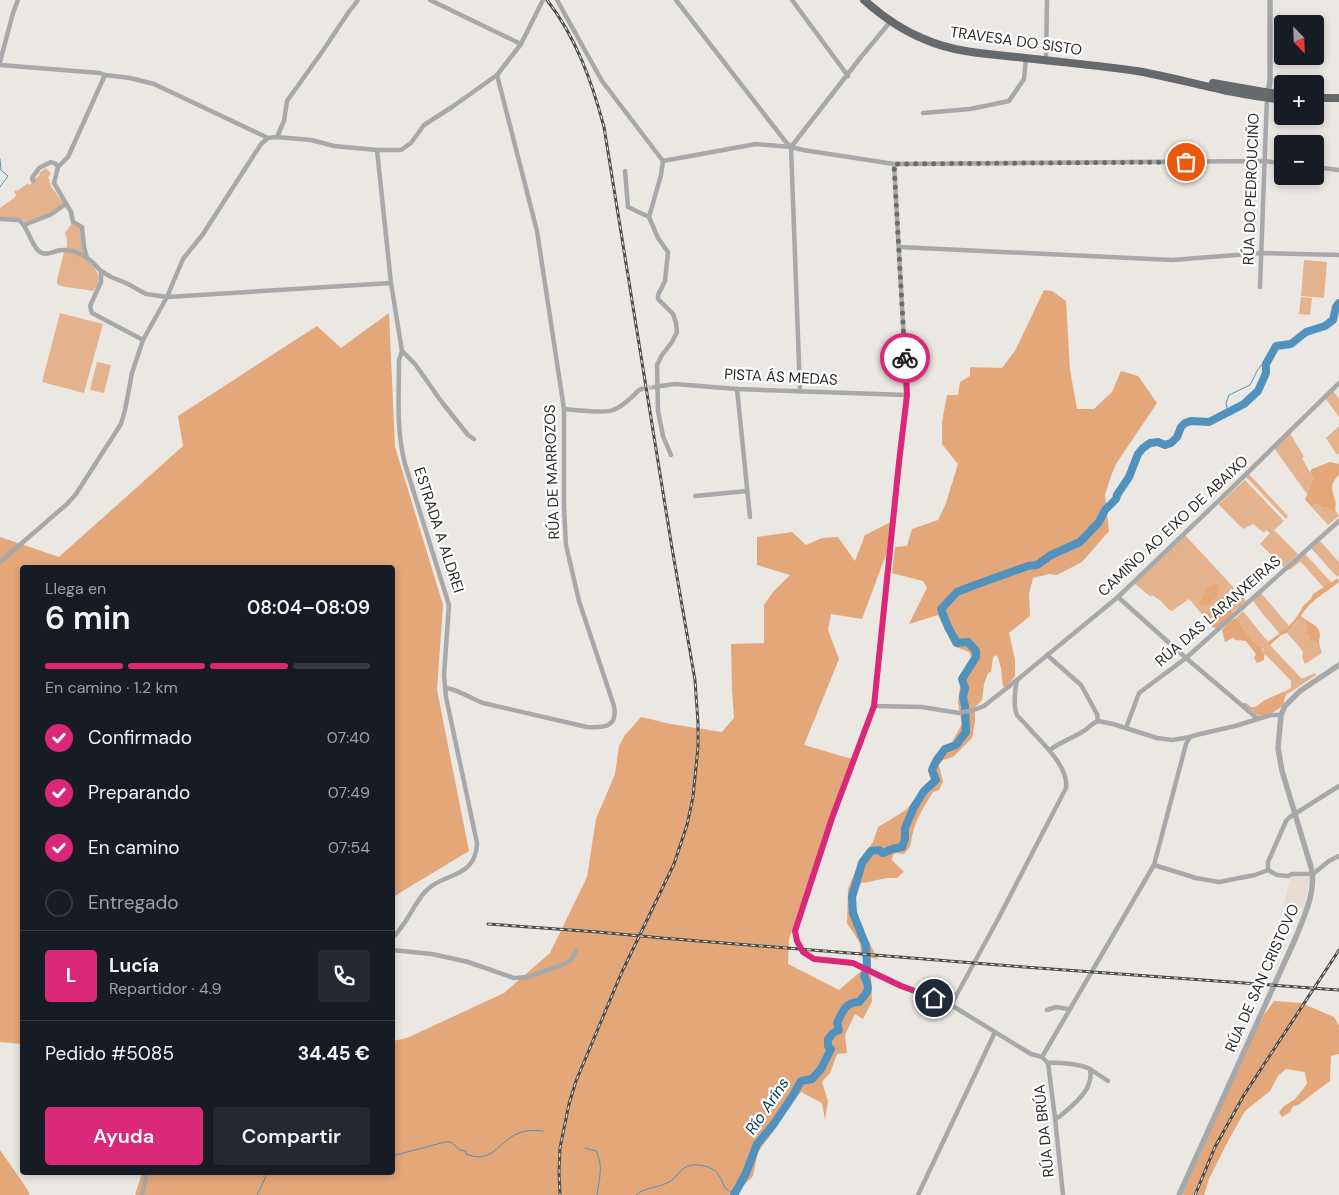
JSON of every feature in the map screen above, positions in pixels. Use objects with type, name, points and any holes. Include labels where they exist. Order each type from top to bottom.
[{"type":"highway","name":"TRAVESA DO SISTO","points":[[864,0],[891,21],[914,35],[943,46],[976,53],[1112,67],[1176,78],[1193,79],[1274,97]]},
{"type":"highway","name":"TRAVESA DO SISTO","points":[[1267,95],[1274,95]]},
{"type":"highway","points":[[1324,99],[1339,100]]},
{"type":"highway","points":[[1324,101],[1339,100]]},
{"type":"street","points":[[18,0],[0,64],[100,73],[130,78],[154,84],[268,138],[311,140],[334,146],[377,150],[401,150],[411,143],[424,125],[497,75],[521,44],[543,0]]},
{"type":"street","points":[[277,137],[284,121],[287,101],[358,0]]},
{"type":"street","points":[[430,0],[521,44]]},
{"type":"street","points":[[557,0],[602,81],[663,161],[649,217],[658,238],[668,252],[665,282],[658,295],[658,299],[673,314],[676,323],[676,332],[672,342],[657,365],[656,387],[663,436],[671,454]]},
{"type":"street","points":[[676,0],[791,148],[800,391]]},
{"type":"street","points":[[792,0],[848,76]]},
{"type":"street","points":[[1046,60],[1047,0]]},
{"type":"street","points":[[1267,95],[1270,82],[1270,0]]},
{"type":"street","points":[[791,148],[891,21]]},
{"type":"street","points":[[923,113],[970,109],[1009,101],[1024,79],[1026,58]]},
{"type":"street","points":[[87,258],[82,227],[73,222],[71,212],[54,183],[58,167],[68,157],[105,75]]},
{"type":"street","name":"RÚA DE MARROZOS","points":[[445,688],[450,688],[470,699],[483,703],[587,727],[604,727],[611,724],[614,718],[614,706],[579,601],[566,545],[564,409],[537,231],[497,75]]},
{"type":"street","name":"RÚA DO PEDROUCIÑO","points":[[1260,287],[1267,95]]},
{"type":"street","points":[[0,562],[76,494],[121,424],[132,373],[143,340],[167,297],[183,259],[203,234],[262,144],[268,138]]},
{"type":"street","points":[[663,161],[756,144],[894,164],[1274,162]]},
{"type":"street","name":"ESTRADA A ALDREI","points":[[377,150],[391,283],[402,351],[399,360],[399,423],[402,450],[449,605],[444,675],[446,698],[476,843],[476,850],[470,864],[462,872],[428,889],[417,902],[402,928],[395,935]]},
{"type":"street","points":[[33,181],[34,173],[46,164],[54,162],[58,167]]},
{"type":"street","points":[[894,164],[907,395],[874,706],[832,818],[795,931],[797,941],[803,952],[814,959],[853,963],[901,986],[951,1005],[1031,1054],[1042,1057],[1048,1064],[1058,1063],[1086,1067],[1108,1081]]},
{"type":"street","points":[[1324,168],[1339,170]]},
{"type":"street","points":[[625,171],[628,207],[649,217]]},
{"type":"street","points":[[24,225],[50,216],[66,204]]},
{"type":"street","points":[[0,219],[19,220],[41,253],[46,254],[61,249],[76,251],[91,260],[101,271],[146,294],[167,297],[391,283]]},
{"type":"street","points":[[900,247],[1172,260],[1261,253],[1339,254]]},
{"type":"street","points":[[101,271],[101,282],[90,306],[92,313],[143,340]]},
{"type":"street","points":[[402,351],[414,364],[441,402],[474,439]]},
{"type":"street","name":"CAMIÑO AO EIXO DE ABAIXO","points":[[874,706],[922,707],[963,713],[984,706],[1118,597],[1339,383]]},
{"type":"street","name":"PISTA ÁS MEDAS","points":[[656,387],[675,384],[737,389],[907,395]]},
{"type":"street","points":[[737,389],[750,517]]},
{"type":"street","points":[[564,409],[614,410],[639,390],[642,390]]},
{"type":"street","points":[[695,496],[747,492]]},
{"type":"street","name":"RÚA DAS LARANXEIRAS","points":[[1126,728],[1139,694],[1186,658],[1339,522]]},
{"type":"street","points":[[1118,597],[1258,719]]},
{"type":"street","points":[[1047,655],[1081,685],[1097,714],[1098,721]]},
{"type":"street","points":[[1050,750],[1098,721],[1157,738],[1172,740],[1235,726],[1271,715],[1281,715],[1285,706],[1300,691],[1339,665]]},
{"type":"street","points":[[951,1005],[1066,788],[1067,782],[1064,773],[1050,750],[1017,714],[1015,700],[1017,680]]},
{"type":"street","name":"RÚA DE SAN CRISTOVO","points":[[1179,1195],[1296,937],[1312,891],[1313,874],[1282,771],[1278,748],[1281,715]]},
{"type":"street","points":[[1042,1057],[1154,865],[1186,744],[1190,737]]},
{"type":"street","points":[[1268,870],[1268,862],[1286,821],[1339,786]]},
{"type":"street","points":[[1154,865],[1196,878],[1219,882],[1255,875],[1268,870],[1288,876],[1292,874],[1313,874],[1329,861],[1339,856]]},
{"type":"street","points":[[395,950],[432,954],[468,962],[514,978],[528,977],[562,965],[571,960],[576,951]]},
{"type":"street","points":[[1047,1010],[1056,1007],[1069,1009]]},
{"type":"street","points":[[918,1195],[995,1032]]},
{"type":"street","name":"RÚA DA BRÚA","points":[[1048,1064],[1056,1118],[1063,1195]]},
{"type":"street","points":[[1056,1118],[1078,1100],[1086,1090],[1092,1074],[1090,1069]]},
{"type":"street","points":[[142,1195],[146,1175]]},
{"type":"shaded area","points":[[46,168],[51,174],[48,177],[50,185],[64,204],[50,215],[26,223],[22,219],[0,217],[0,208],[14,198],[16,195],[14,192],[35,181],[34,179],[40,175],[39,173]]},
{"type":"shaded area","points":[[72,223],[81,228],[83,257],[97,272],[97,286],[93,291],[57,284],[67,246],[65,233]]},
{"type":"shaded area","points":[[1304,260],[1327,262],[1324,298],[1301,296]]},
{"type":"shaded area","points":[[1044,290],[1052,291],[1066,301],[1070,370],[1077,409],[1094,409],[1112,392],[1121,371],[1138,376],[1157,403],[1116,464],[1111,476],[1105,495],[1109,531],[1082,562],[1057,575],[1049,574],[1033,578],[1029,594],[1030,616],[1009,633],[1015,660],[1015,676],[1007,686],[1003,687],[1001,668],[997,655],[993,657],[991,672],[988,673],[984,684],[982,700],[975,707],[972,738],[953,757],[943,760],[939,765],[943,782],[939,790],[933,792],[922,811],[909,848],[904,854],[896,853],[893,855],[892,860],[904,872],[897,878],[861,883],[855,901],[856,909],[864,931],[878,959],[861,956],[860,943],[847,923],[848,889],[859,862],[873,842],[878,827],[906,810],[931,781],[928,770],[942,748],[952,742],[962,724],[958,703],[961,679],[972,659],[969,652],[953,646],[938,615],[909,624],[927,588],[923,581],[892,573],[895,547],[907,546],[912,529],[938,520],[946,503],[958,464],[942,444],[942,422],[947,395],[958,395],[960,382],[970,376],[970,367],[1002,368],[1015,351]]},
{"type":"shaded area","points":[[1301,297],[1312,298],[1310,315],[1299,314]]},
{"type":"shaded area","points":[[60,313],[103,324],[84,393],[42,382]]},
{"type":"shaded area","points":[[389,313],[395,447],[443,605],[437,690],[469,851],[395,896],[395,565],[20,565],[20,1044],[0,1042],[0,537],[59,557],[183,446],[178,416],[317,326],[341,348]]},
{"type":"shaded area","points":[[97,362],[111,365],[104,393],[90,390]]},
{"type":"shaded area","points":[[1333,391],[1339,399],[1339,417],[1325,398]]},
{"type":"shaded area","points":[[1339,426],[1339,453],[1337,455],[1326,438]]},
{"type":"shaded area","points":[[1290,433],[1304,457],[1302,458],[1313,478],[1307,494],[1274,448]]},
{"type":"shaded area","points":[[1330,462],[1339,464],[1339,475],[1332,488],[1336,505],[1335,509],[1331,510],[1328,507],[1322,508],[1317,504],[1312,506],[1305,500],[1313,478],[1310,472],[1312,469]]},
{"type":"shaded area","points":[[1248,473],[1288,516],[1286,519],[1245,476]]},
{"type":"shaded area","points":[[1245,480],[1284,521],[1274,530],[1298,554],[1284,567],[1260,544],[1270,533],[1266,530],[1264,533],[1253,524],[1243,529],[1219,504]]},
{"type":"shaded area","points":[[1309,504],[1312,506],[1317,504],[1321,508],[1335,509],[1339,516],[1328,525]]},
{"type":"shaded area","points":[[891,522],[887,552],[862,619],[831,614],[828,630],[839,659],[804,745],[852,759],[789,939],[788,964],[839,990],[860,972],[871,975],[872,1001],[863,1019],[855,1014],[845,1035],[847,1053],[837,1054],[830,1073],[822,1082],[828,1101],[825,1120],[822,1103],[801,1092],[786,1109],[778,1125],[758,1152],[753,1176],[738,1191],[739,1195],[135,1195],[141,1175],[395,1175],[395,1041],[407,1038],[504,993],[550,953],[587,877],[596,819],[615,774],[619,746],[625,735],[641,717],[722,732],[734,718],[731,644],[764,643],[764,605],[773,592],[790,575],[757,565],[757,537],[792,532],[806,545],[822,538],[838,537],[855,561],[865,535]]},
{"type":"shaded area","points":[[1185,535],[1247,602],[1233,612],[1230,609],[1207,614],[1207,620],[1189,599],[1172,611],[1161,601],[1152,595],[1151,597],[1134,583]]},
{"type":"shaded area","points":[[1320,541],[1339,562],[1339,575],[1337,577],[1311,548]]},
{"type":"shaded area","points":[[1307,551],[1306,555],[1332,583],[1324,588],[1301,562],[1289,570],[1287,568]]},
{"type":"shaded area","points":[[1338,578],[1339,582],[1314,601],[1301,616],[1318,628],[1320,647],[1318,647],[1316,642],[1310,640],[1309,634],[1305,633],[1307,629],[1306,622],[1299,619],[1287,633],[1281,635],[1270,645],[1262,649],[1265,654],[1264,660],[1257,663],[1254,658],[1256,654],[1246,641],[1233,638],[1225,642],[1222,630],[1230,621],[1236,618],[1250,638],[1261,647],[1287,628],[1313,594]]},
{"type":"shaded area","points":[[1214,584],[1219,586],[1217,597],[1206,605],[1199,605],[1207,587]]},
{"type":"shaded area","points":[[1261,593],[1289,626],[1280,634],[1253,601]]},
{"type":"shaded area","points":[[1214,606],[1224,607],[1233,612],[1217,629],[1212,627],[1207,620],[1208,612]]},
{"type":"shaded area","points":[[1243,611],[1268,642],[1260,647],[1250,638],[1236,618]]},
{"type":"shaded area","points":[[1299,619],[1306,622],[1309,636],[1320,647],[1322,653],[1305,664],[1302,657],[1303,652],[1287,633]]},
{"type":"shaded area","points":[[1270,645],[1301,678],[1315,673],[1316,675],[1291,692],[1287,694],[1283,692],[1291,688],[1291,681],[1262,651],[1265,646]]},
{"type":"shaded area","points":[[1283,692],[1287,694],[1283,706],[1272,713],[1259,716],[1243,704],[1246,703],[1251,707],[1255,707]]},
{"type":"shaded area","points":[[1291,876],[1310,878],[1304,909],[1283,907]]},
{"type":"shaded area","points":[[1274,1001],[1301,1003],[1334,1017],[1339,1026],[1339,1054],[1331,1056],[1330,1081],[1298,1105],[1293,1106],[1290,1112],[1282,1117],[1279,1112],[1284,1106],[1295,1099],[1307,1084],[1305,1072],[1286,1069],[1278,1076],[1270,1091],[1245,1111],[1209,1179],[1204,1195],[1182,1195],[1252,1039],[1264,1015]]},
{"type":"shaded area","points":[[0,1150],[27,1189],[30,1195],[0,1195]]},
{"type":"waterway","points":[[0,159],[1,170],[8,176],[0,187]]},
{"type":"waterway","name":"Río Aríns","points":[[734,1195],[746,1173],[757,1144],[773,1125],[801,1081],[812,1079],[821,1069],[831,1049],[828,1046],[828,1039],[839,1030],[837,1023],[842,1012],[847,1006],[854,1002],[859,1002],[865,996],[868,987],[864,976],[867,967],[866,946],[853,913],[852,897],[862,863],[871,851],[879,850],[883,853],[902,847],[905,839],[905,828],[914,807],[924,791],[936,780],[932,770],[936,761],[945,749],[956,745],[966,732],[963,697],[965,688],[962,679],[976,657],[976,651],[968,642],[957,643],[941,609],[957,592],[1028,566],[1037,565],[1051,555],[1080,542],[1099,522],[1105,510],[1116,499],[1129,477],[1138,454],[1143,448],[1150,443],[1158,442],[1165,445],[1171,443],[1185,423],[1191,421],[1209,422],[1244,404],[1258,391],[1266,373],[1266,364],[1276,346],[1291,344],[1306,332],[1325,326],[1333,320],[1339,303]]},
{"type":"waterway","points":[[1228,412],[1226,403],[1229,395],[1250,385],[1257,371],[1276,346]]},
{"type":"waterway","points":[[395,1155],[451,1142],[460,1150],[466,1151],[466,1154],[475,1157],[483,1156],[495,1151],[519,1133],[531,1130],[543,1131]]},
{"type":"waterway","points":[[585,1148],[596,1151],[600,1162],[597,1195]]},
{"type":"waterway","points":[[636,1195],[643,1190],[669,1182],[684,1168],[694,1165],[708,1167],[716,1171],[728,1191]]},
{"type":"waterway","points":[[257,1195],[267,1175]]},
{"type":"waterway","name":"Río Aríns","points":[[730,1191],[734,1192]]},
{"type":"tunnel","points":[[642,389],[654,387]]},
{"type":"railway","points":[[547,0],[575,45],[594,93],[604,127],[695,680],[698,723],[698,747],[693,797],[687,825],[674,864],[621,974],[576,1081],[560,1148],[560,1195]]},
{"type":"railway","points":[[488,924],[1339,990]]},
{"type":"railway","points":[[1195,1195],[1215,1147],[1244,1095],[1339,950]]},
{"type":"way so far","points":[[905,358],[894,164],[1186,162]]},
{"type":"route","points":[[905,358],[907,395],[874,706],[832,818],[795,931],[797,941],[803,952],[814,959],[853,963],[901,986],[934,998]]}]
